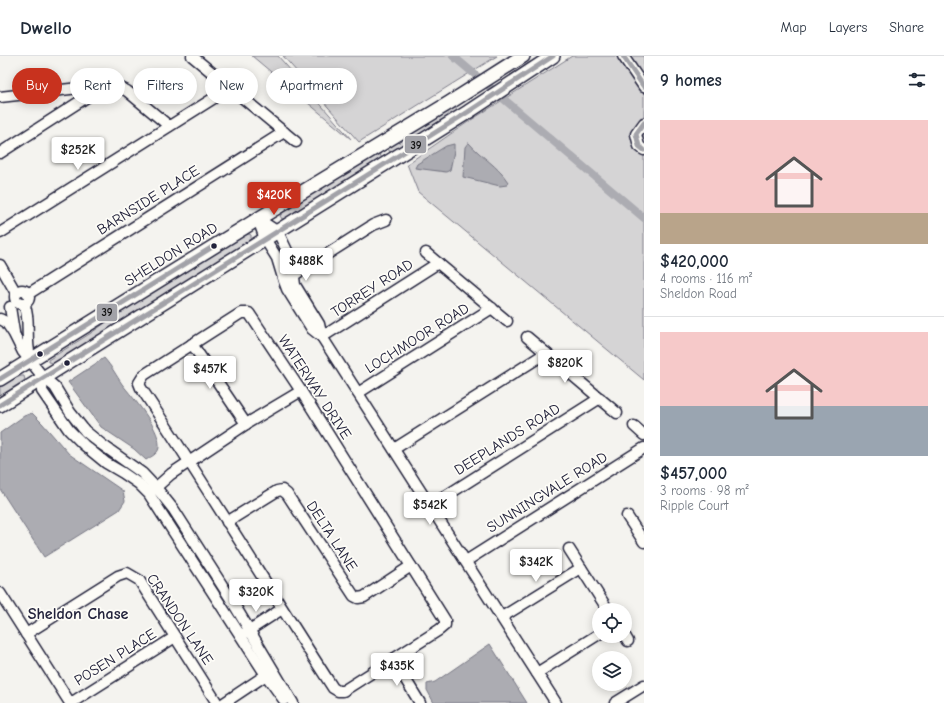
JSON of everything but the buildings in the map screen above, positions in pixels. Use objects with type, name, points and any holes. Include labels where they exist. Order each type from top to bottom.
[{"type":"main road","name":"SHELDON ROAD","points":[[0,379],[258,218],[449,103],[523,56]]},
{"type":"main road","points":[[0,404],[278,232],[468,112],[553,56]]},
{"type":"street","points":[[192,56],[206,68]]},
{"type":"street","points":[[623,56],[644,87]]},
{"type":"street","points":[[0,97],[70,89]]},
{"type":"street","points":[[125,90],[169,126]]},
{"type":"street","points":[[0,153],[76,104]]},
{"type":"street","points":[[0,233],[205,104]]},
{"type":"street","points":[[250,104],[296,142]]},
{"type":"street","points":[[644,122],[636,134],[639,146],[644,150]]},
{"type":"street","name":"BARNSIDE PLACE","points":[[17,301],[28,301],[28,294],[284,132]]},
{"type":"street","points":[[258,218],[278,232],[292,261],[294,285],[320,324],[322,337]]},
{"type":"street","points":[[258,218],[265,239],[275,255],[284,281],[312,329],[322,337],[556,703]]},
{"type":"street","points":[[284,281],[373,225],[386,220]]},
{"type":"street","points":[[275,255],[287,249]]},
{"type":"street","points":[[426,253],[507,321]]},
{"type":"street","name":"TORREY ROAD","points":[[322,337],[438,263]]},
{"type":"street","points":[[0,265],[17,301],[28,312],[27,348],[30,360]]},
{"type":"street","points":[[0,314],[17,301]]},
{"type":"street","points":[[14,334],[17,301]]},
{"type":"street","name":"LOCHMOOR ROAD","points":[[358,393],[492,308]]},
{"type":"street","name":"WATERWAY DRIVE","points":[[241,313],[248,313],[301,391],[444,617],[445,623],[443,628],[346,690],[340,691],[335,690],[282,609],[190,461],[139,383],[144,375],[192,344],[241,313]]},
{"type":"street","points":[[0,319],[6,322],[23,352],[43,377],[54,387],[70,412],[85,431],[142,473],[152,491],[174,510],[229,596],[245,633],[266,675],[286,703]]},
{"type":"street","points":[[527,337],[617,413]]},
{"type":"street","points":[[192,344],[246,424]]},
{"type":"street","points":[[394,449],[546,354]]},
{"type":"street","points":[[152,491],[171,474],[190,461],[246,424],[301,391]]},
{"type":"street","name":"DEEPLANDS ROAD","points":[[430,506],[600,398]]},
{"type":"street","points":[[634,426],[644,435]]},
{"type":"street","name":"SUNNINGVALE ROAD","points":[[466,561],[644,448]]},
{"type":"street","name":"DELTA LANE","points":[[227,522],[277,491],[282,490],[287,494],[354,596],[358,598],[364,596],[411,566]]},
{"type":"street","points":[[627,516],[641,529],[644,542]]},
{"type":"street","points":[[570,549],[604,603]]},
{"type":"street","points":[[502,617],[581,568]]},
{"type":"street","name":"CRANDON LANE","points":[[26,634],[118,576],[127,573],[139,580],[217,703]]},
{"type":"street","points":[[0,593],[70,703]]},
{"type":"street","points":[[245,633],[282,609]]},
{"type":"street","points":[[245,633],[293,703]]},
{"type":"street","name":"POSEN PLACE","points":[[70,703],[175,637]]},
{"type":"street","points":[[537,673],[592,638]]},
{"type":"street","points":[[393,660],[420,703]]},
{"type":"street","points":[[224,703],[266,675]]},
{"type":"street","points":[[615,703],[644,685]]},
{"type":"shaded area","points":[[252,56],[278,56],[289,68],[266,68]]},
{"type":"shaded area","points":[[283,56],[497,56],[359,142],[325,104],[357,104],[357,68],[294,68]]},
{"type":"shaded area","points":[[572,56],[644,56],[644,380],[418,192],[407,164],[468,122]]},
{"type":"shaded area","points":[[309,104],[320,104],[351,139]]},
{"type":"shaded area","points":[[453,106],[458,110],[392,155],[386,146]]},
{"type":"shaded area","points":[[468,143],[504,176],[508,182],[507,185],[500,186],[463,177],[465,147]]},
{"type":"shaded area","points":[[454,144],[450,170],[446,172],[415,168],[417,164],[446,146]]},
{"type":"shaded area","points":[[378,151],[383,160],[287,218],[282,219],[280,216],[284,211],[327,185]]},
{"type":"shaded area","points":[[249,234],[251,235],[251,238],[238,250],[67,358],[53,363],[48,362],[48,360],[91,333],[147,293],[238,237]]},
{"type":"shaded area","points":[[104,358],[145,413],[155,430],[159,448],[155,454],[146,460],[134,449],[101,427],[68,382]]},
{"type":"shaded area","points":[[24,376],[25,380],[0,396],[0,385]]},
{"type":"shaded area","points":[[48,388],[50,388],[59,402],[144,482],[99,453],[86,442],[47,391]]},
{"type":"shaded area","points":[[32,413],[69,454],[123,491],[125,501],[119,510],[44,557],[0,489],[0,433],[24,416]]},
{"type":"shaded area","points":[[158,499],[160,499],[167,507],[227,602],[213,585]]},
{"type":"shaded area","points":[[490,644],[527,703],[434,703],[427,690],[427,684],[435,682]]},
{"type":"waterway","points":[[453,56],[644,218]]},
{"type":"transit line","name":"39","points":[[0,405],[468,112],[553,56]]},
{"type":"transit line","name":"39","points":[[623,56],[644,87]]},
{"type":"transit line","name":"39","points":[[644,123],[636,134],[639,146],[644,150]]},
{"type":"transit line","name":"39","points":[[0,379],[214,246]]},
{"type":"district","name":"Sheldon Chase","points":[[78,613]]}]
